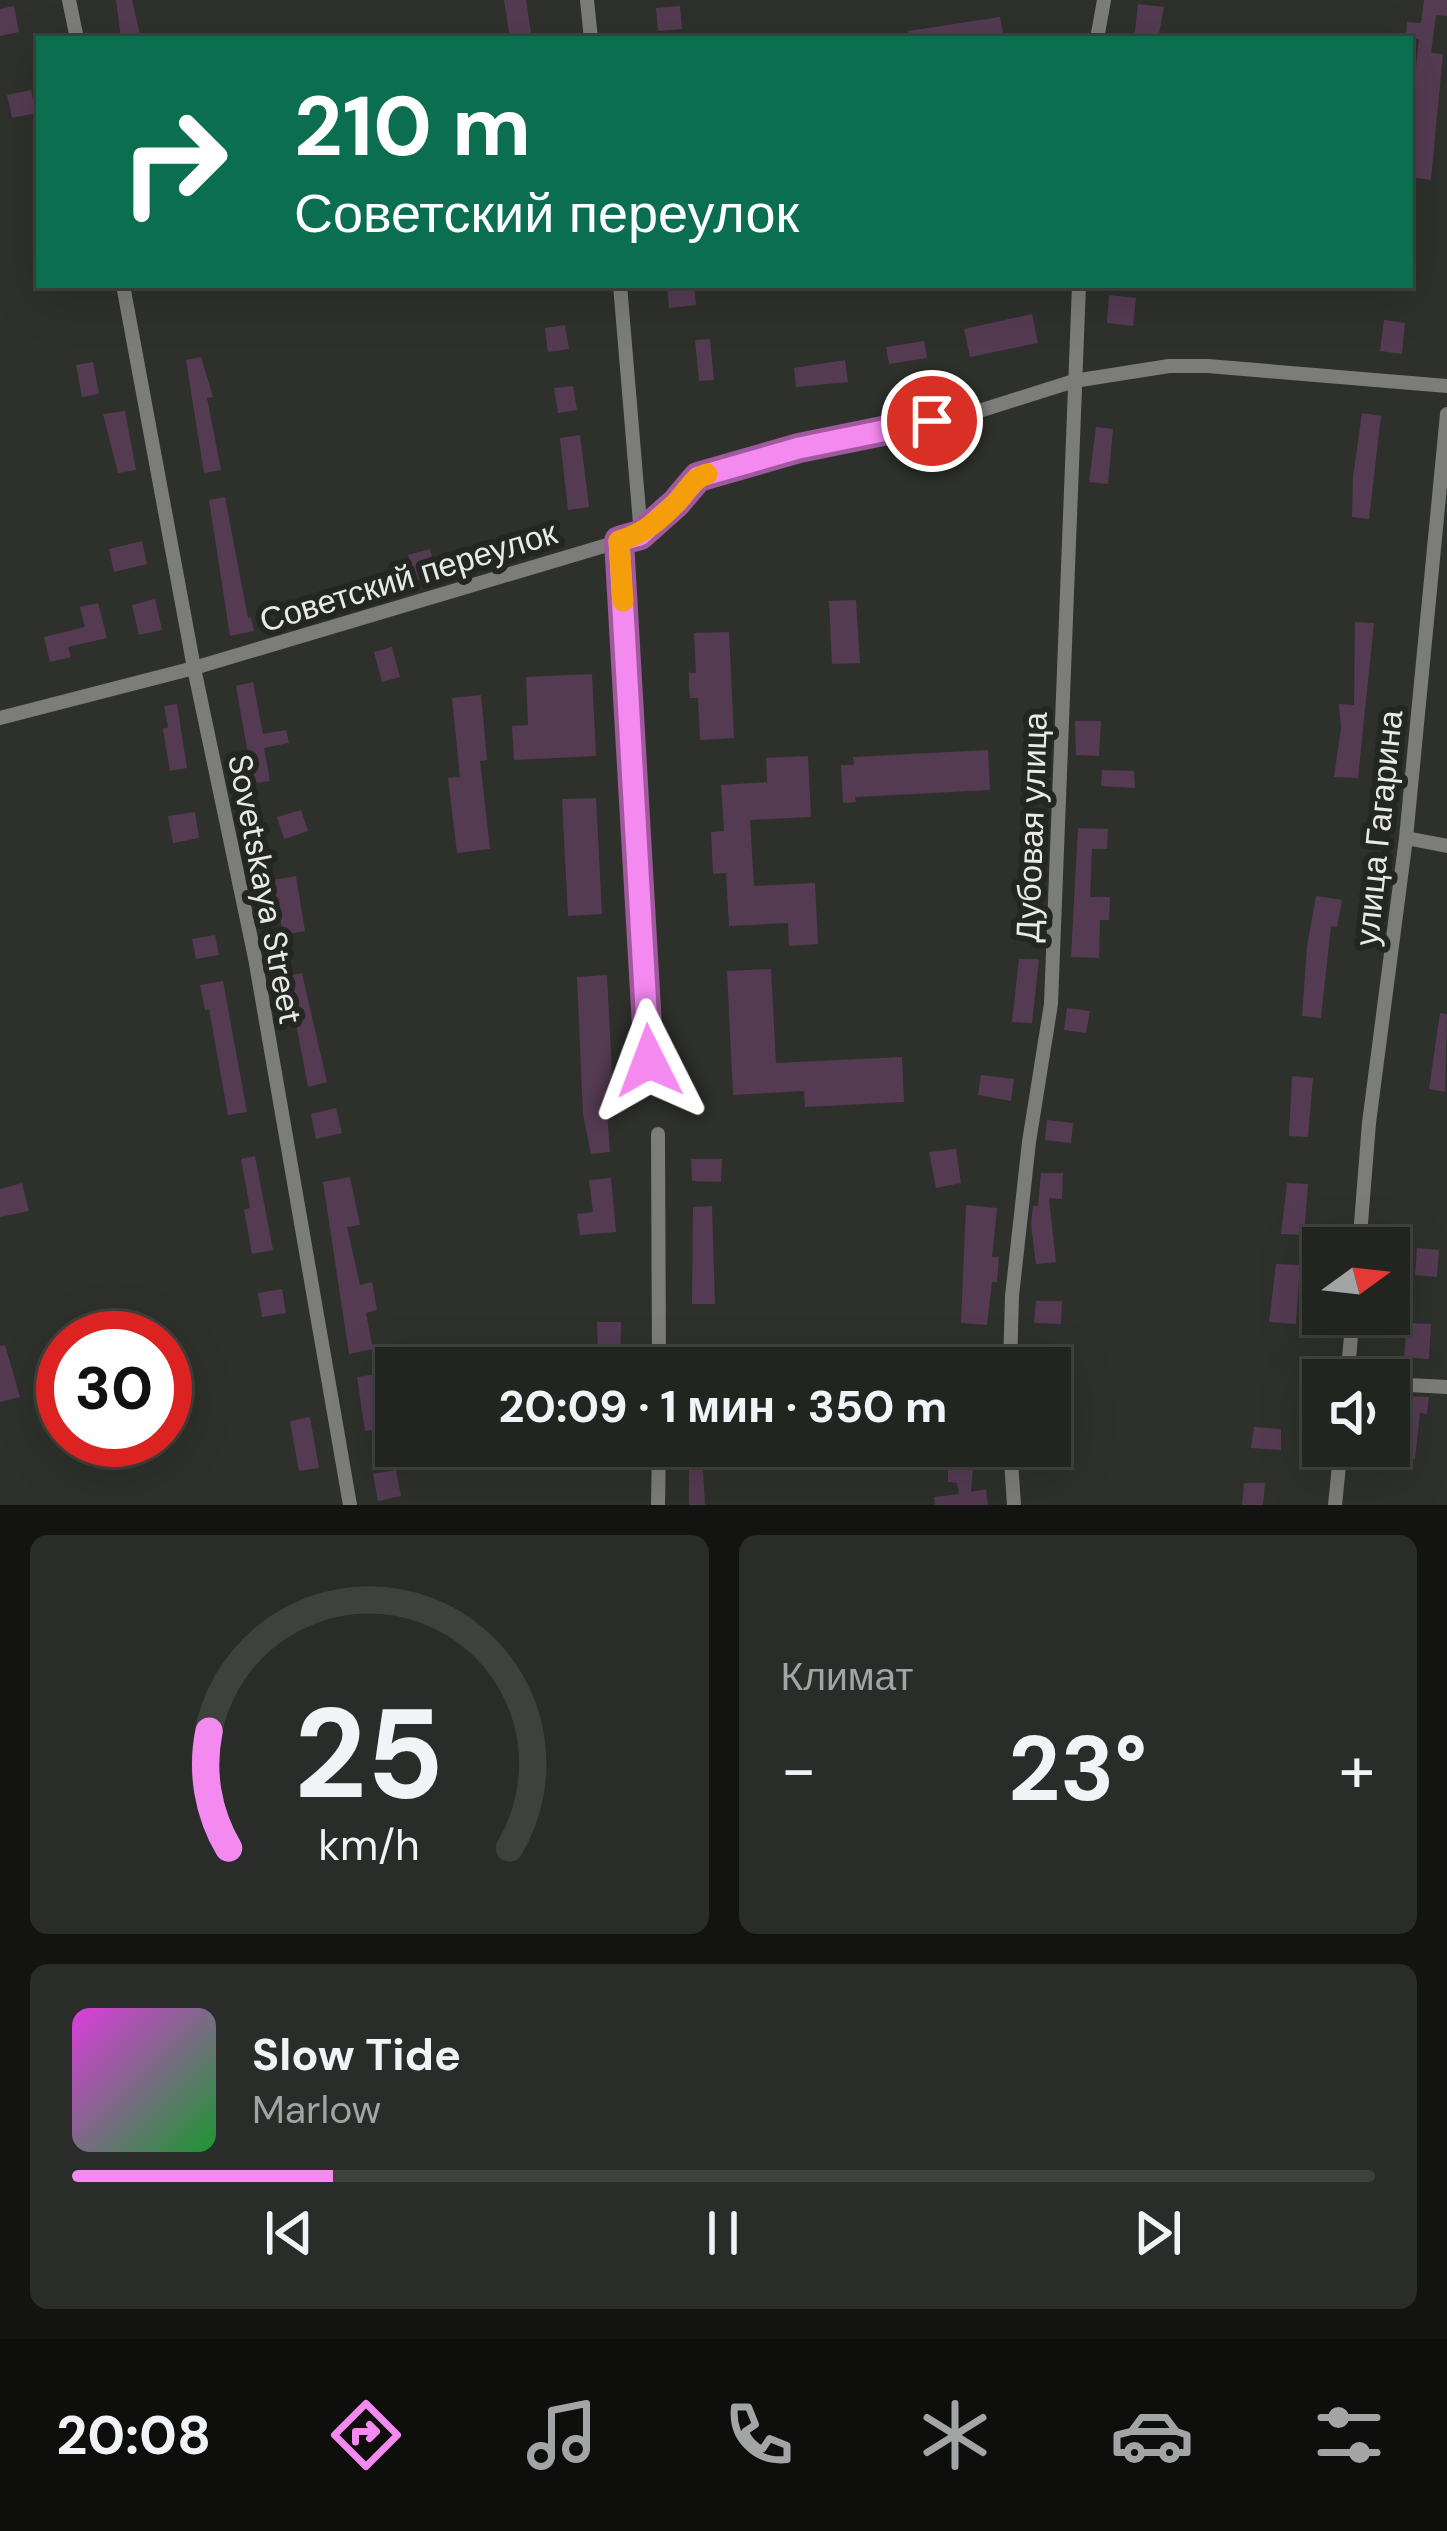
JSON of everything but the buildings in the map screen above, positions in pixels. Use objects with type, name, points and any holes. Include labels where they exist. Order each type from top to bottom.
[{"type":"street","points":[[69,0],[75,36]]},
{"type":"street","points":[[586,0],[591,36]]},
{"type":"street","points":[[1098,36],[1104,0]]},
{"type":"street","name":"Sovetskaya Street","points":[[124,288],[194,668],[255,958],[350,1505]]},
{"type":"street","points":[[620,288],[640,535]]},
{"type":"street","name":"Дубовая улица","points":[[1011,1347],[1029,1142],[1051,1004],[1079,288]]},
{"type":"street","name":"Советский переулок","points":[[0,718],[194,668],[640,535],[698,477],[799,448],[976,412],[1074,381],[1188,366],[1447,386]]},
{"type":"street","name":"улица Гагарина","points":[[1361,1227],[1406,838],[1447,414]]},
{"type":"street","points":[[619,541],[649,1061],[680,1082]]},
{"type":"street","points":[[1406,838],[1447,846]]},
{"type":"street","points":[[658,1134],[659,1347]]},
{"type":"street","points":[[1410,1385],[1447,1387]]},
{"type":"street","points":[[658,1505],[659,1467]]},
{"type":"street","points":[[1011,1467],[1014,1505]]},
{"type":"street","points":[[1335,1505],[1339,1467]]},
{"type":"slow traffic","points":[[623,601],[619,541],[640,535],[698,477],[707,474]]},
{"type":"route","points":[[649,1061],[619,541],[640,535],[698,477],[799,448],[932,421]]}]
